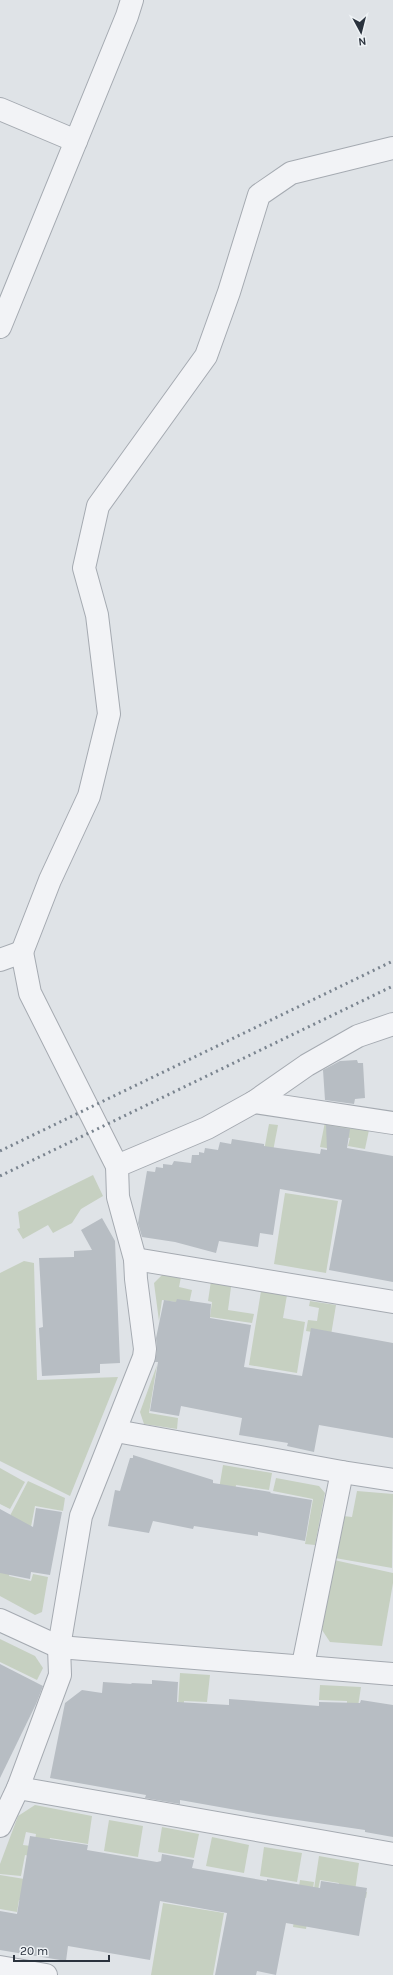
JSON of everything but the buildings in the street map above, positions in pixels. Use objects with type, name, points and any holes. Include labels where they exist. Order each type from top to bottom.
[{"type":"street","points":[[0,327],[127,16],[132,0]]},
{"type":"street","points":[[0,109],[76,141]]},
{"type":"street","points":[[0,1826],[18,1788],[60,1675],[59,1647],[81,1516],[116,1431],[144,1357],[145,1349],[136,1279],[135,1259],[118,1197],[117,1166],[30,993],[22,952],[50,880],[89,796],[109,714],[97,616],[84,568],[98,506],[206,356],[229,292],[259,195],[291,172],[393,148]]},
{"type":"street","points":[[0,960],[22,952]]},
{"type":"street","points":[[117,1166],[207,1128],[254,1102],[307,1065],[358,1036],[393,1024]]},
{"type":"street","points":[[254,1102],[393,1123]]},
{"type":"street","points":[[135,1259],[393,1302]]},
{"type":"street","points":[[116,1431],[393,1480]]},
{"type":"street","points":[[303,1665],[342,1472]]},
{"type":"street","points":[[0,1620],[59,1647],[303,1665],[393,1674]]},
{"type":"street","points":[[18,1788],[393,1854]]},
{"type":"street","points":[[0,1967],[46,1975]]},
{"type":"green space","points":[[325,1122],[369,1130],[365,1149],[348,1146],[350,1138],[335,1135],[332,1149],[320,1147]]},
{"type":"green space","points":[[269,1124],[278,1125],[266,1188],[259,1177]]},
{"type":"green space","points":[[93,1175],[103,1196],[81,1209],[72,1223],[53,1233],[48,1225],[23,1239],[17,1229],[20,1228],[18,1212]]},
{"type":"green space","points":[[285,1193],[338,1201],[326,1273],[274,1264]]},
{"type":"green space","points":[[24,1261],[34,1263],[37,1380],[118,1377],[70,1496],[0,1461],[0,1273]]},
{"type":"green space","points":[[164,1273],[181,1277],[179,1287],[192,1290],[189,1304],[162,1300],[159,1321],[154,1283]]},
{"type":"green space","points":[[211,1281],[226,1283],[231,1287],[228,1310],[254,1314],[252,1323],[210,1317],[212,1302],[208,1301]]},
{"type":"green space","points":[[261,1291],[287,1295],[283,1318],[305,1322],[297,1373],[249,1365]]},
{"type":"green space","points":[[310,1301],[336,1305],[331,1335],[306,1331],[308,1320],[317,1321],[319,1308],[309,1306]]},
{"type":"green space","points":[[157,1365],[149,1413],[178,1418],[177,1429],[144,1424],[140,1412]]},
{"type":"green space","points":[[223,1465],[272,1473],[269,1490],[236,1485],[235,1492],[219,1489]]},
{"type":"green space","points":[[0,1468],[25,1482],[10,1509],[0,1504]]},
{"type":"green space","points":[[276,1478],[319,1486],[325,1493],[315,1545],[305,1544],[313,1499],[273,1491]]},
{"type":"green space","points":[[28,1481],[65,1498],[63,1511],[35,1506],[30,1532],[17,1530],[9,1576],[31,1581],[33,1574],[48,1577],[42,1612],[35,1615],[0,1596],[0,1535]]},
{"type":"green space","points":[[357,1491],[393,1494],[392,1568],[335,1558],[343,1516],[352,1517]]},
{"type":"green space","points":[[334,1560],[393,1573],[393,1583],[382,1646],[330,1642],[322,1630]]},
{"type":"green space","points":[[0,1639],[35,1656],[43,1668],[37,1680],[0,1662]]},
{"type":"green space","points":[[180,1673],[210,1675],[207,1702],[184,1701],[182,1739],[176,1738]]},
{"type":"green space","points":[[320,1685],[361,1687],[351,1751],[346,1750],[347,1701],[319,1700]]},
{"type":"green space","points":[[35,1805],[92,1816],[88,1844],[50,1838],[49,1842],[35,1840],[36,1834],[26,1832],[23,1845],[31,1846],[29,1856],[25,1855],[21,1876],[0,1874],[0,1864],[18,1816]]},
{"type":"green space","points":[[109,1820],[143,1826],[138,1857],[104,1851]]},
{"type":"green space","points":[[162,1827],[199,1834],[194,1858],[158,1852]]},
{"type":"green space","points":[[212,1837],[249,1845],[244,1873],[206,1866]]},
{"type":"green space","points":[[264,1847],[302,1853],[297,1882],[260,1876]]},
{"type":"green space","points":[[319,1856],[359,1863],[355,1891],[367,1892],[366,1898],[337,1893],[339,1883],[320,1880],[318,1890],[314,1889]]},
{"type":"green space","points":[[0,1875],[92,1890],[57,1906],[19,1900],[17,1912],[0,1909]]},
{"type":"green space","points":[[300,1880],[314,1882],[306,1929],[293,1927]]},
{"type":"green space","points":[[163,1903],[224,1913],[213,1975],[151,1975]]},
{"type":"railway","points":[[0,1151],[393,961]]},
{"type":"railway","points":[[0,1176],[393,986]]}]
